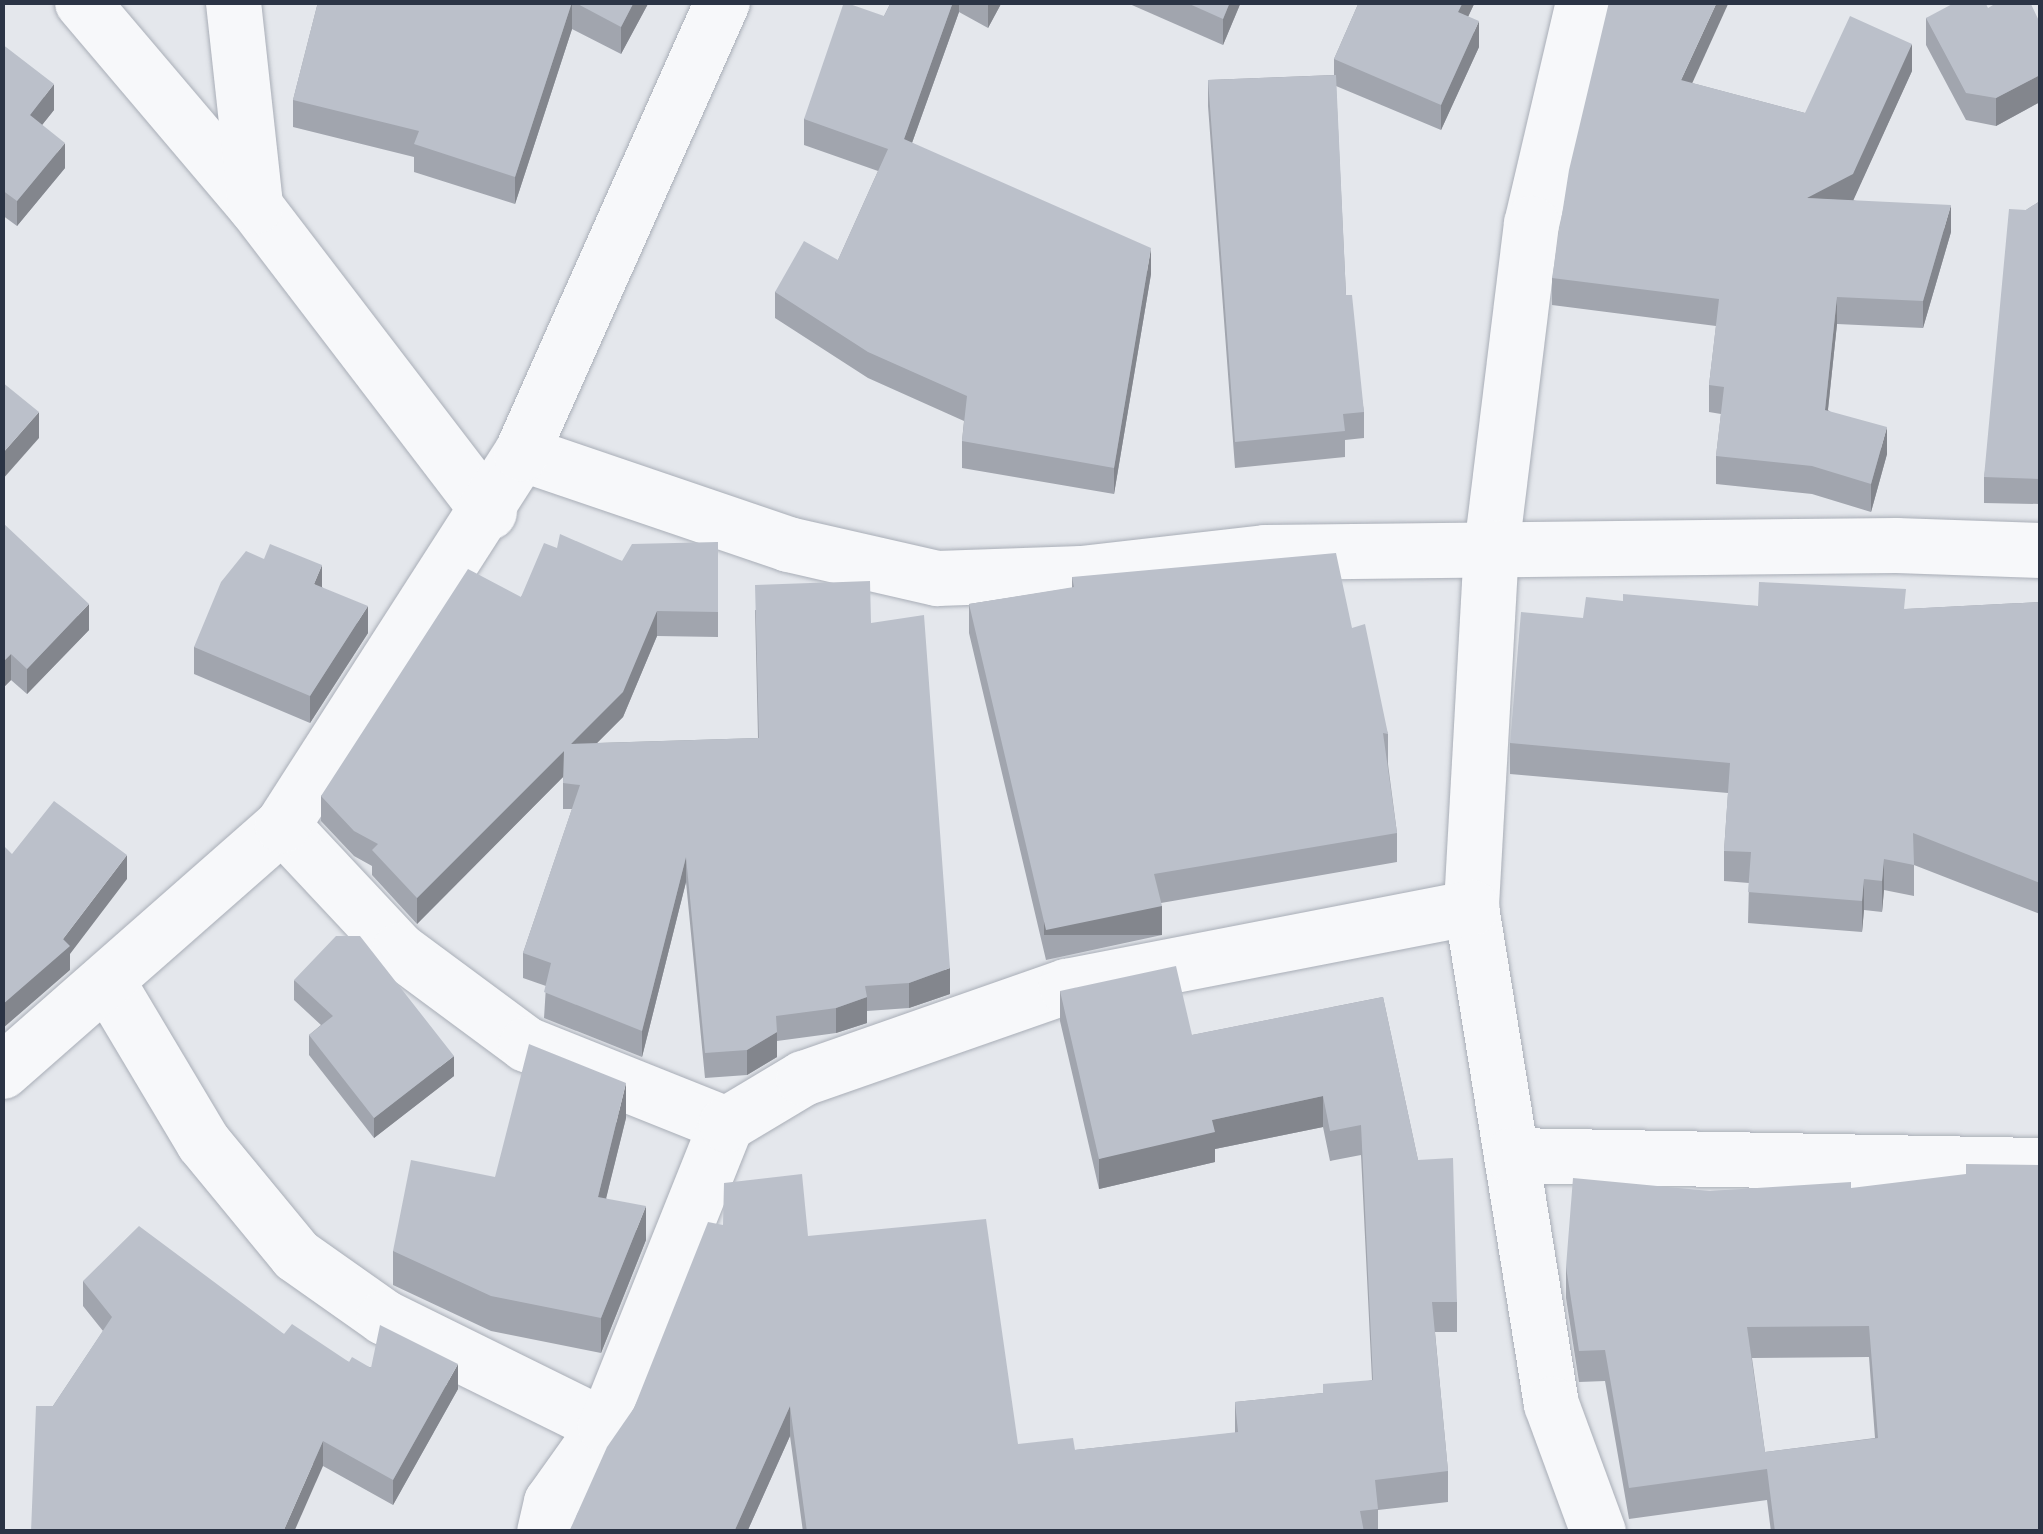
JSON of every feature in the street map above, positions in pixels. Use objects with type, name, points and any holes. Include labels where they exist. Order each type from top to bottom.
[{"type":"street","points":[[82,2],[255,206],[489,512]]},
{"type":"street","points":[[233,2],[255,206]]},
{"type":"street","points":[[12,1049],[107,981],[282,825],[489,512],[521,453],[722,2]]},
{"type":"street","points":[[1583,2],[1531,223],[1491,547],[1471,906],[1551,1404],[1598,1532]]},
{"type":"street","points":[[521,453],[788,544],[937,578],[1081,573],[1265,552],[1491,547],[2040,550]]},
{"type":"street","points":[[282,825],[399,950],[526,1044],[726,1124]]},
{"type":"street","points":[[544,1532],[550,1502],[605,1426],[726,1124],[803,1078],[1066,986],[1471,906]]},
{"type":"street","points":[[107,981],[204,1142],[296,1255],[384,1317],[605,1426]]},
{"type":"street","points":[[1512,1155],[2040,1165]]},
{"type":"building","points":[[318,2],[572,2],[515,177],[414,144],[419,131],[293,100]]},
{"type":"building","points":[[574,2],[634,2],[621,27]]},
{"type":"building","points":[[844,2],[884,16],[891,2],[953,2],[904,139],[1151,248],[1114,468],[962,441],[967,396],[868,352],[775,292],[804,241],[838,260],[888,149],[804,119]]},
{"type":"building","points":[[1185,2],[1230,2],[1223,19]]},
{"type":"building","points":[[1359,2],[1463,2],[1458,12],[1479,21],[1441,105],[1334,59]]},
{"type":"building","points":[[1609,2],[1717,2],[1681,80],[1805,113],[1850,16],[1912,44],[1853,174],[1807,198],[1951,205],[1923,301],[1837,297],[1825,410],[1887,427],[1871,484],[1812,466],[1716,456],[1724,387],[1709,385],[1719,299],[1552,278],[1569,170]]},
{"type":"building","points":[[1956,2],[1985,2],[1988,8],[1998,2],[2030,2],[2040,23],[2040,75],[1996,98],[1966,93],[1926,18]]},
{"type":"building","points":[[2,44],[54,84],[30,115],[65,143],[17,201],[2,190]]},
{"type":"building","points":[[1336,75],[1346,295],[1352,295],[1364,412],[1343,414],[1345,431],[1235,442],[1208,80]]},
{"type":"building","points":[[2040,201],[2040,479],[1984,477],[2009,209],[2026,210]]},
{"type":"building","points":[[2,382],[39,412],[2,454]]},
{"type":"building","points":[[2,522],[89,604],[27,669],[11,654],[2,663]]},
{"type":"building","points":[[560,534],[622,561],[632,544],[718,542],[718,612],[657,611],[623,692],[571,744],[759,738],[755,585],[870,581],[871,623],[924,615],[950,968],[909,983],[865,986],[867,997],[836,1008],[776,1016],[777,1032],[747,1050],[705,1053],[686,857],[642,1031],[544,992],[551,963],[523,953],[580,785],[563,783],[564,751],[417,898],[372,850],[378,844],[354,831],[321,796],[468,569],[521,597],[544,543],[557,548]]},
{"type":"building","points":[[270,544],[322,565],[314,584],[368,606],[310,696],[194,647],[221,582],[246,551],[264,559]]},
{"type":"building","points":[[1336,553],[1352,628],[1365,624],[1388,734],[1383,733],[1397,833],[1154,874],[1162,906],[1046,930],[969,604],[1074,587],[1072,577]]},
{"type":"building","points":[[1759,582],[1906,589],[1904,609],[2040,602],[2040,883],[1913,833],[1914,865],[1884,859],[1882,881],[1864,879],[1862,901],[1748,892],[1751,852],[1724,851],[1730,763],[1510,743],[1521,612],[1583,618],[1586,597],[1623,601],[1623,594],[1758,606]]},
{"type":"building","points":[[54,801],[127,855],[63,939],[70,946],[2,1005],[2,844],[12,854]]},
{"type":"building","points":[[336,936],[360,936],[454,1056],[374,1118],[309,1035],[333,1016],[294,980]]},
{"type":"building","points":[[1176,966],[1192,1035],[1383,997],[1418,1160],[1453,1158],[1457,1302],[1432,1302],[1448,1471],[1375,1480],[1378,1509],[1360,1511],[1364,1532],[807,1532],[790,1406],[734,1532],[569,1532],[607,1447],[634,1408],[708,1222],[723,1225],[724,1183],[802,1174],[808,1236],[986,1219],[1018,1444],[1073,1438],[1075,1450],[1238,1432],[1235,1402],[1323,1393],[1323,1384],[1373,1380],[1361,1125],[1330,1131],[1323,1096],[1212,1120],[1215,1132],[1099,1159],[1060,991]]},
{"type":"building","points":[[529,1044],[626,1083],[598,1197],[646,1206],[601,1318],[491,1296],[393,1251],[411,1160],[495,1177]]},
{"type":"building","points":[[1966,1164],[2040,1165],[2040,1532],[1775,1532],[1767,1469],[1629,1488],[1605,1350],[1579,1351],[1566,1267],[1573,1178],[1710,1191],[1851,1182],[1851,1188],[1966,1174]],"holes":[[[1869,1326],[1878,1438],[1765,1452],[1747,1327]]]},
{"type":"building","points":[[139,1226],[284,1334],[292,1324],[349,1362],[352,1357],[371,1368],[380,1325],[458,1364],[393,1480],[323,1441],[283,1532],[31,1532],[36,1406],[53,1406],[112,1317],[83,1281]]}]
